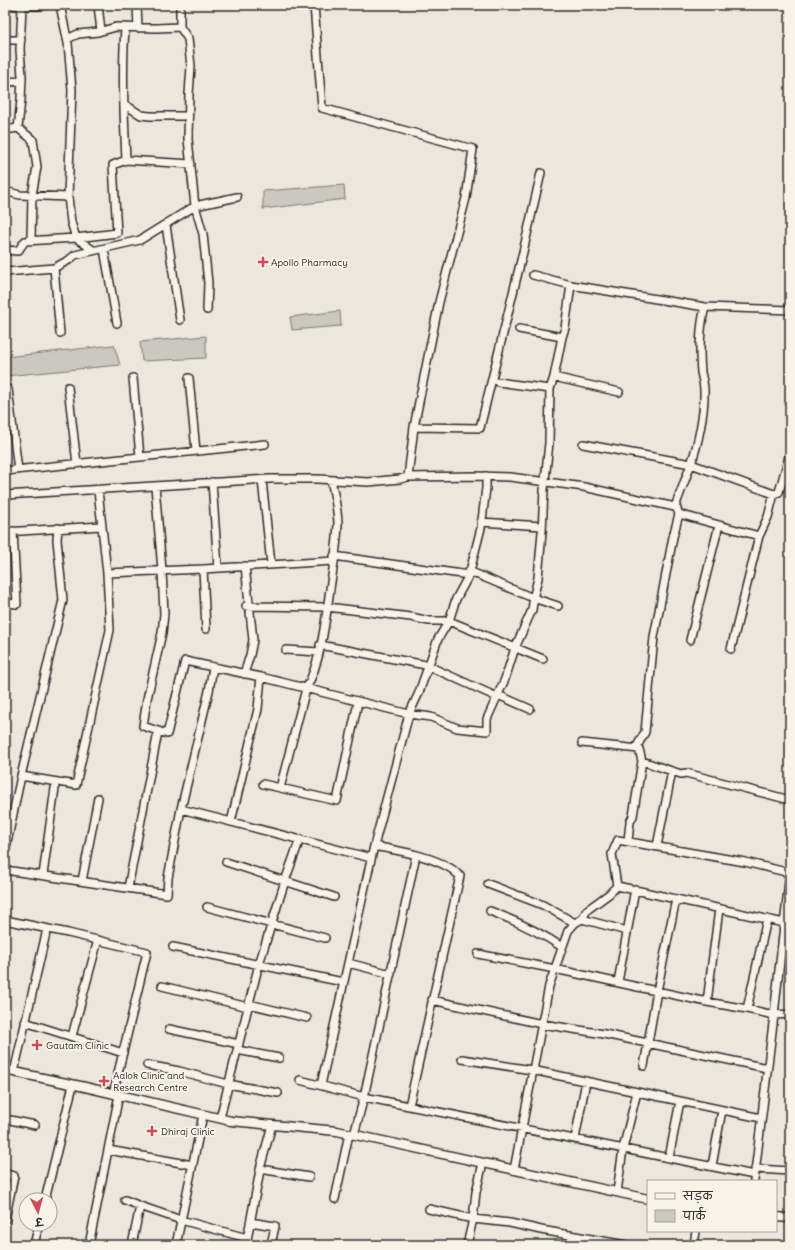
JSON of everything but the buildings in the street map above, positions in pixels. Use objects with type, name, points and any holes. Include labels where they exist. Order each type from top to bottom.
[{"type":"street","points":[[12,5],[45,5]]},
{"type":"street","points":[[60,5],[71,65],[72,90],[68,197],[76,238],[93,250]]},
{"type":"street","points":[[98,5],[101,31]]},
{"type":"street","points":[[137,5],[138,28]]},
{"type":"street","points":[[180,5],[180,27],[188,38],[191,66],[188,139],[195,206],[203,234],[208,283],[207,310]]},
{"type":"street","points":[[314,5],[322,108],[473,149],[466,198],[439,302],[414,427],[408,477]]},
{"type":"street","points":[[18,128],[22,81],[20,50],[22,6]]},
{"type":"street","points":[[67,39],[78,34],[101,31],[116,27],[180,27]]},
{"type":"street","points":[[125,28],[123,51],[126,160]]},
{"type":"street","points":[[5,40],[21,40]]},
{"type":"street","points":[[5,82],[22,81]]},
{"type":"street","points":[[124,104],[141,115],[188,116]]},
{"type":"street","points":[[5,130],[18,128],[33,140],[38,167],[32,195],[31,240]]},
{"type":"street","points":[[125,244],[117,233],[113,165],[126,160],[191,164]]},
{"type":"street","points":[[414,427],[480,428],[541,173]]},
{"type":"street","points":[[5,191],[20,195],[68,197]]},
{"type":"street","points":[[5,272],[54,268],[75,255],[140,240],[195,206],[237,196]]},
{"type":"street","points":[[166,225],[180,320]]},
{"type":"street","points":[[5,250],[18,251],[25,241],[31,240],[76,238],[117,233]]},
{"type":"street","points":[[104,249],[117,323]]},
{"type":"street","points":[[54,268],[60,333]]},
{"type":"street","points":[[533,275],[571,284],[705,307],[790,310]]},
{"type":"street","points":[[155,486],[164,614],[162,633],[147,699],[143,726],[167,734],[185,661],[261,677],[409,714],[431,717],[457,728],[487,731],[487,719],[498,696],[515,648],[532,610],[533,598],[538,578],[548,443],[550,390],[565,328],[571,284]]},
{"type":"street","points":[[675,507],[691,464],[698,436],[702,410],[704,390],[701,371],[701,351],[705,307]]},
{"type":"street","points":[[519,329],[562,338]]},
{"type":"street","points":[[554,377],[619,392]]},
{"type":"street","points":[[132,378],[140,457]]},
{"type":"street","points":[[189,378],[196,451]]},
{"type":"street","points":[[498,382],[550,390]]},
{"type":"street","points":[[68,387],[77,464]]},
{"type":"street","points":[[8,389],[18,470]]},
{"type":"street","points":[[5,471],[265,444]]},
{"type":"street","points":[[583,444],[691,464],[774,494],[779,492],[790,453]]},
{"type":"street","points":[[321,1085],[371,858],[409,714],[418,695],[438,639],[449,621],[456,599],[469,573],[481,528],[486,476]]},
{"type":"street","points":[[5,495],[262,480],[331,480],[368,482],[400,480],[408,477],[486,476],[510,477],[584,487],[675,507],[679,514],[673,537],[654,637],[645,732],[636,748]]},
{"type":"street","points":[[262,480],[271,564]]},
{"type":"street","points":[[280,788],[306,689],[311,679],[320,649],[327,607],[338,525],[336,504],[331,480]]},
{"type":"street","points":[[212,482],[218,567]]},
{"type":"street","points":[[21,776],[76,785],[110,630],[107,573],[98,490]]},
{"type":"street","points":[[731,649],[759,536],[768,517],[774,494]]},
{"type":"street","points":[[679,514],[759,536]]},
{"type":"street","points":[[481,522],[542,526]]},
{"type":"street","points":[[690,640],[719,525]]},
{"type":"street","points":[[5,603],[17,604],[9,531],[101,526]]},
{"type":"street","points":[[5,852],[21,776],[63,600],[58,528]]},
{"type":"street","points":[[107,573],[203,569],[334,559],[469,573],[558,606]]},
{"type":"street","points":[[244,674],[253,640],[248,606],[245,566]]},
{"type":"street","points":[[203,569],[206,629]]},
{"type":"street","points":[[248,606],[327,607],[411,617],[429,621],[449,621],[543,659]]},
{"type":"street","points":[[286,650],[334,649],[392,658],[429,666],[530,709]]},
{"type":"street","points":[[5,870],[167,894],[168,878],[181,809],[209,691],[213,667]]},
{"type":"street","points":[[231,822],[258,709],[261,677]]},
{"type":"street","points":[[263,784],[336,800],[358,702]]},
{"type":"street","points":[[128,888],[158,732]]},
{"type":"street","points":[[582,743],[639,749],[642,762],[633,816],[630,822],[628,841]]},
{"type":"street","points":[[642,762],[681,774],[790,800]]},
{"type":"street","points":[[657,846],[672,771]]},
{"type":"street","points":[[43,875],[55,788]]},
{"type":"street","points":[[82,881],[98,798]]},
{"type":"street","points":[[181,809],[371,858]]},
{"type":"street","points":[[220,1118],[259,964],[285,881],[300,840]]},
{"type":"street","points":[[618,886],[612,854],[618,840],[745,862],[790,872],[754,1175]]},
{"type":"street","points":[[374,846],[416,855],[450,868],[460,876],[409,1106]]},
{"type":"street","points":[[335,1199],[351,1134],[364,1097],[416,855]]},
{"type":"street","points":[[226,862],[334,897]]},
{"type":"street","points":[[488,884],[543,905],[578,921],[626,931]]},
{"type":"street","points":[[618,886],[784,923]]},
{"type":"street","points":[[514,1170],[549,986],[562,947],[568,931],[588,910],[618,886]]},
{"type":"street","points":[[618,982],[626,931],[635,889]]},
{"type":"street","points":[[644,1066],[657,990],[676,898]]},
{"type":"street","points":[[207,907],[325,938]]},
{"type":"street","points":[[707,1002],[719,909]]},
{"type":"street","points":[[490,911],[530,927],[562,947]]},
{"type":"street","points":[[747,1008],[767,919]]},
{"type":"street","points":[[5,920],[147,952],[122,1053],[108,1150],[89,1245]]},
{"type":"street","points":[[14,1072],[46,929]]},
{"type":"street","points":[[72,1036],[98,940]]},
{"type":"street","points":[[174,947],[344,982]]},
{"type":"street","points":[[478,954],[657,990],[707,1002],[747,1008],[774,1015],[790,1014]]},
{"type":"street","points":[[348,963],[391,974]]},
{"type":"street","points":[[162,986],[307,1018]]},
{"type":"street","points":[[432,1000],[542,1024],[604,1034],[767,1068]]},
{"type":"street","points":[[25,1022],[122,1053]]},
{"type":"street","points":[[169,1029],[279,1058]]},
{"type":"street","points":[[462,1060],[532,1070],[761,1118]]},
{"type":"street","points":[[147,1065],[179,1071],[228,1084],[278,1093]]},
{"type":"street","points":[[5,1070],[232,1121],[337,1131],[647,1199]]},
{"type":"street","points":[[300,1080],[364,1097],[754,1175],[790,1171]]},
{"type":"street","points":[[575,1140],[586,1081]]},
{"type":"street","points":[[47,1192],[73,1085]]},
{"type":"street","points":[[616,1192],[623,1149],[637,1092]]},
{"type":"street","points":[[669,1158],[680,1101]]},
{"type":"street","points":[[712,1166],[722,1110]]},
{"type":"street","points":[[176,1245],[203,1114]]},
{"type":"street","points":[[5,1119],[35,1125]]},
{"type":"street","points":[[125,1200],[246,1241],[260,1169],[272,1125]]},
{"type":"street","points":[[108,1150],[192,1166]]},
{"type":"street","points":[[467,1245],[473,1219],[476,1192],[483,1163]]},
{"type":"street","points":[[260,1169],[309,1177]]},
{"type":"street","points":[[5,1174],[14,1176],[5,1220]]},
{"type":"street","points":[[132,1245],[140,1206]]},
{"type":"street","points":[[429,1209],[473,1219],[510,1223],[626,1245]]},
{"type":"street","points":[[777,1217],[790,1218]]},
{"type":"street","points":[[250,1222],[275,1226],[271,1245]]},
{"type":"street","points":[[34,1245],[37,1232]]},
{"type":"street","points":[[694,1245],[696,1232]]},
{"type":"green space","points":[[344,185],[345,199],[263,209],[263,191]]},
{"type":"green space","points":[[340,311],[341,326],[292,330],[290,317]]},
{"type":"green space","points":[[206,336],[206,358],[142,361],[140,342]]},
{"type":"green space","points":[[114,345],[120,365],[5,376],[5,357]]},
{"type":"place","name":"Apollo Pharmacy","points":[[263,262]]},
{"type":"place","name":"Gautam Clinic","points":[[37,1045]]},
{"type":"place","name":"Aalok Clinic and Research Centre","points":[[104,1081]]},
{"type":"place","name":"Dhiraj Clinic","points":[[152,1131]]}]
